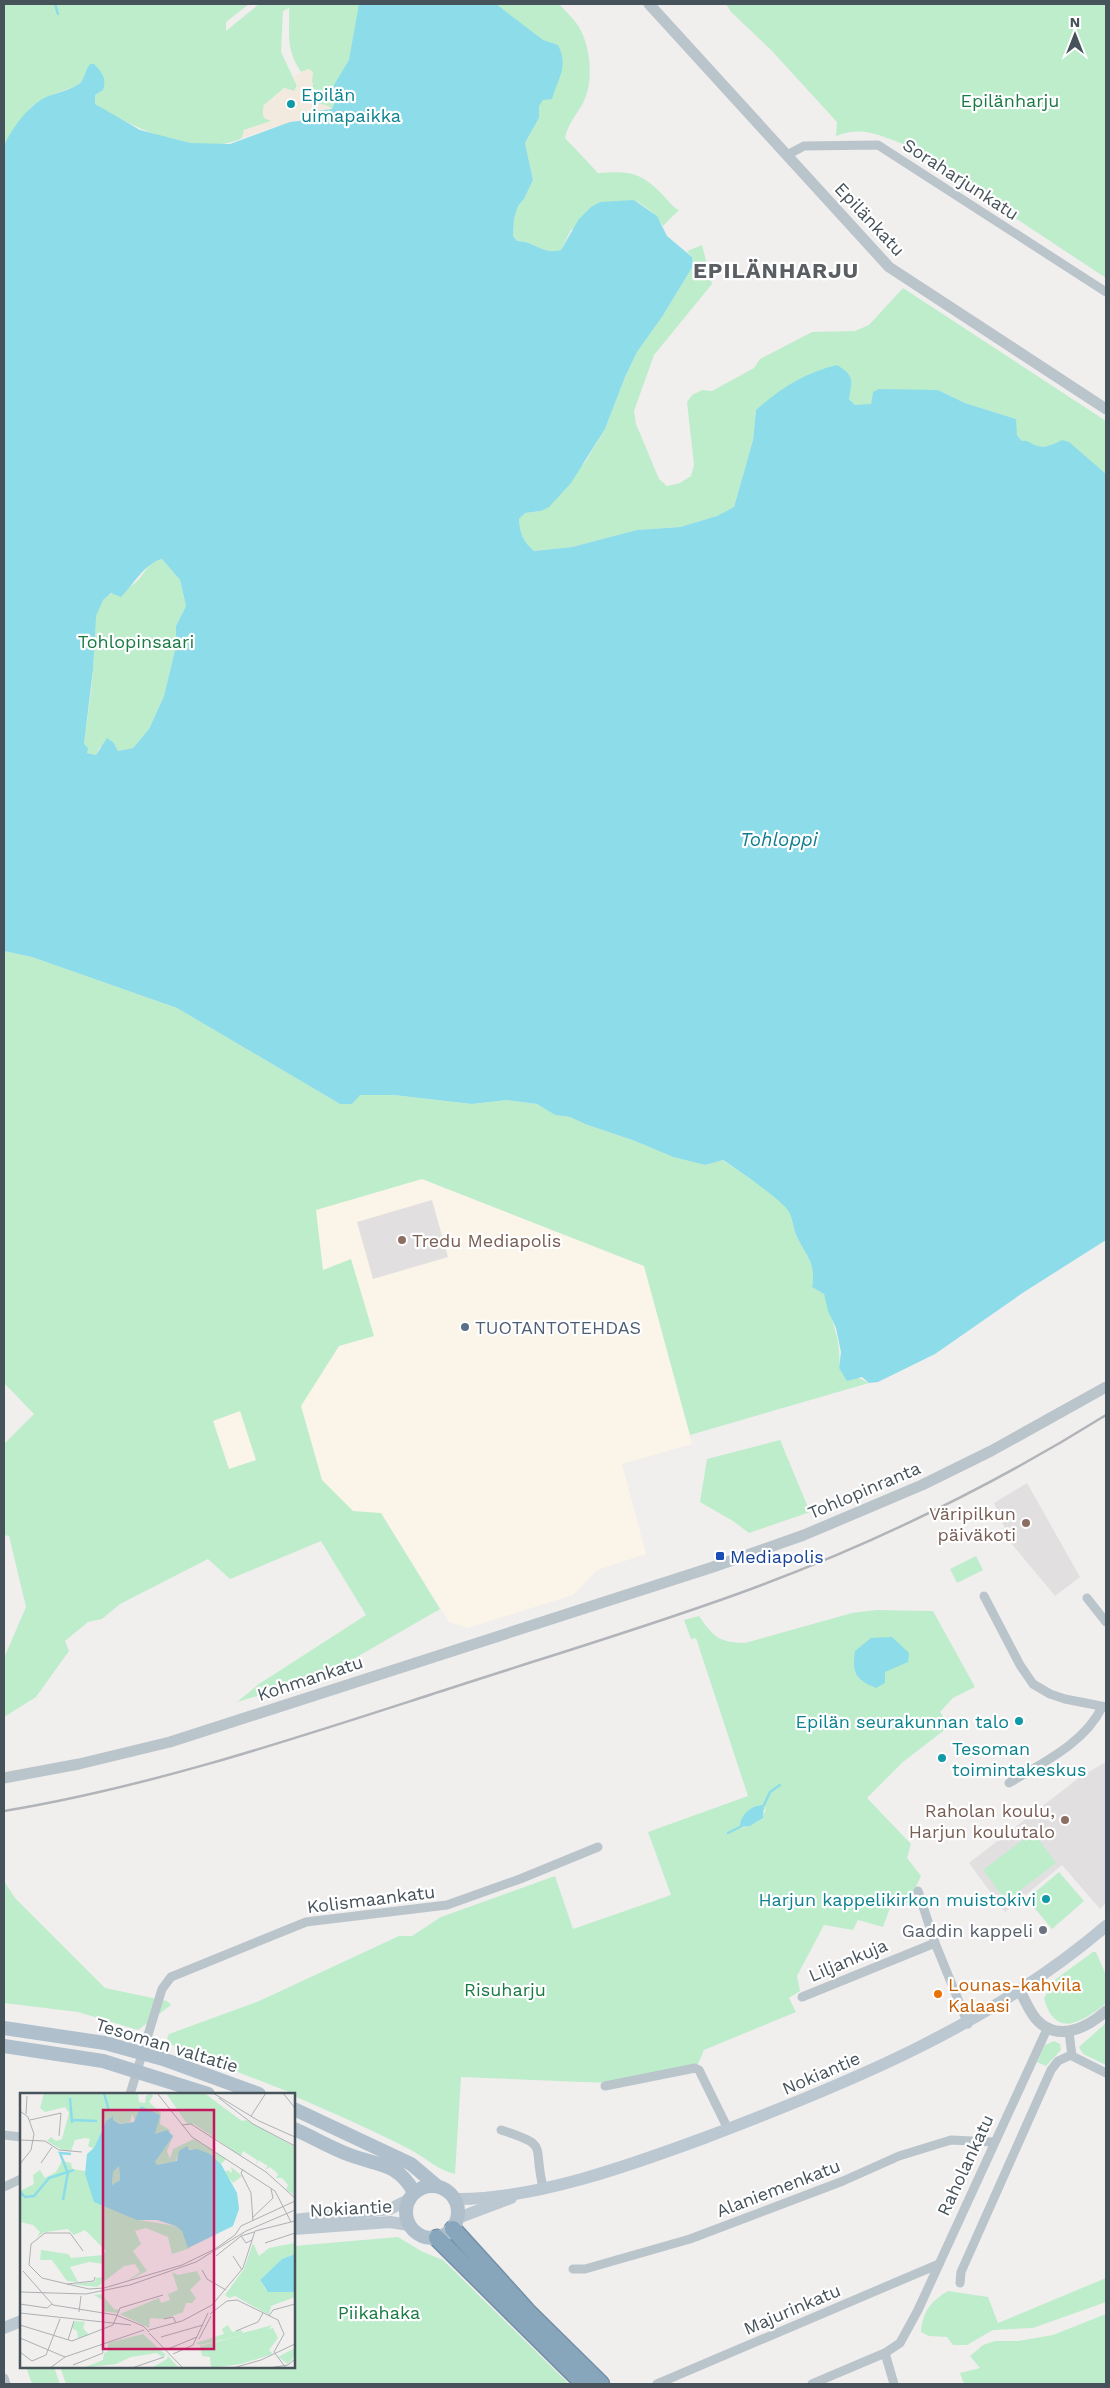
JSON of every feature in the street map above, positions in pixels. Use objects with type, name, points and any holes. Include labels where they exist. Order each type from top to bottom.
[{"type":"highway","points":[[456,2224],[529,2314],[601,2384]]},
{"type":"highway","points":[[437,2238],[584,2384]]},
{"type":"main road","name":"Nokiantie","points":[[456,2199],[476,2200],[522,2193],[649,2158],[728,2129],[882,2066],[968,2024],[1020,1991],[1106,1926]]},
{"type":"main road","name":"Tesoman valtatie","points":[[4,2028],[83,2038],[144,2054],[256,2093]]},
{"type":"main road","name":"Tesoman valtatie","points":[[4,2046],[85,2057],[139,2070],[205,2093]]},
{"type":"main road","points":[[295,2108],[411,2164],[456,2199],[458,2205],[456,2224],[437,2238],[423,2236],[409,2225],[406,2211],[411,2196],[406,2177],[393,2169],[352,2156],[295,2129]]},
{"type":"main road","points":[[411,2196],[437,2186]]},
{"type":"main road","name":"Nokiantie","points":[[456,2224],[522,2193]]},
{"type":"main road","name":"Nokiantie","points":[[295,2220],[390,2209],[411,2196]]},
{"type":"main road","name":"Nokiantie","points":[[295,2229],[390,2222],[409,2225]]},
{"type":"main road","points":[[4,2328],[20,2321]]},
{"type":"street","name":"Epilänkatu","points":[[649,4],[889,266],[1106,409]]},
{"type":"street","name":"Soraharjunkatu","points":[[787,155],[804,146],[878,145],[1106,292]]},
{"type":"street","name":"Tohlopinranta","points":[[622,1596],[782,1543],[872,1507],[991,1450],[1106,1387]]},
{"type":"street","name":"Kohmankatu","points":[[4,1778],[115,1756],[170,1742],[622,1596]]},
{"type":"street","points":[[984,1596],[1020,1665],[1033,1684],[1050,1694],[1104,1707],[1077,1738],[1053,1756],[1009,1783]]},
{"type":"street","points":[[1086,1598],[1106,1622]]},
{"type":"street","name":"Kolismaankatu","points":[[130,2093],[144,2054],[162,1989],[171,1977],[306,1922],[447,1905],[520,1879],[598,1847]]},
{"type":"street","points":[[918,1891],[935,1943],[968,2024]]},
{"type":"street","name":"Liljankuja","points":[[802,1997],[935,1943]]},
{"type":"street","points":[[1020,1991],[1036,2020],[1048,2027],[1069,2032],[1088,2026],[1106,2011]]},
{"type":"street","name":"Raholankatu","points":[[812,2384],[885,2353],[902,2339],[939,2264],[993,2142],[1048,2027]]},
{"type":"street","points":[[1069,2032],[1071,2055]]},
{"type":"street","points":[[1071,2055],[1106,2073]]},
{"type":"street","points":[[960,2283],[963,2266],[1051,2070],[1058,2061],[1071,2055]]},
{"type":"street","points":[[604,2086],[695,2068],[699,2070],[708,2086],[728,2129]]},
{"type":"street","points":[[501,2130],[534,2141],[538,2148],[543,2187]]},
{"type":"street","points":[[4,2135],[20,2137]]},
{"type":"street","name":"Alaniemenkatu","points":[[573,2269],[585,2269],[686,2241],[843,2181],[899,2156],[951,2140],[993,2142]]},
{"type":"street","points":[[4,2187],[20,2180]]},
{"type":"street","name":"Majurinkatu","points":[[658,2384],[939,2264]]},
{"type":"street","points":[[885,2353],[894,2384]]},
{"type":"street","points":[[4,2378],[6,2384]]},
{"type":"shaded area","points":[[422,1179],[644,1266],[692,1444],[622,1464],[646,1554],[597,1570],[573,1595],[468,1628],[449,1622],[381,1513],[243,1514],[192,1355],[236,1191]]},
{"type":"shaded area","name":"Tredu Mediapolis","points":[[432,1200],[448,1257],[373,1279],[357,1222]]},
{"type":"shaded area","name":"Väripilkun päiväkoti","points":[[1027,1483],[1080,1577],[1055,1596],[1011,1543],[994,1503]]},
{"type":"shaded area","name":"Raholan koulu, Harjun koulutalo","points":[[1106,1762],[1106,1903],[1100,1909],[1062,1865],[1005,1912],[969,1863],[1080,1777]]},
{"type":"green space","points":[[4,4],[249,4],[226,22],[226,31],[259,4],[559,4],[579,27],[587,46],[590,63],[586,96],[569,126],[565,138],[598,173],[618,172],[640,177],[654,186],[679,210],[663,226],[657,217],[634,200],[571,230],[561,250],[549,251],[529,243],[517,241],[513,236],[514,219],[518,206],[524,199],[533,180],[525,143],[539,118],[332,109],[313,102],[310,100],[309,94],[313,85],[309,69],[301,72],[290,48],[289,8],[283,11],[281,52],[297,86],[294,91],[284,88],[263,106],[272,121],[244,130],[242,138],[225,144],[187,143],[146,131],[127,122],[95,104],[95,95],[103,90],[90,64],[78,85],[44,98],[31,107],[4,146]]},
{"type":"green space","name":"Epilänharju","points":[[726,4],[1106,4],[1106,278],[903,144],[878,135],[862,132],[845,133],[836,136],[837,122],[771,50],[731,12]]},
{"type":"green space","points":[[702,245],[712,284],[654,355],[634,411],[636,424],[659,479],[667,486],[680,483],[691,476],[694,465],[687,402],[692,395],[702,390],[712,391],[754,368],[760,359],[812,332],[855,331],[869,325],[903,288],[1106,421],[1106,474],[1093,464],[1055,444],[1041,447],[1025,443],[1017,434],[1016,419],[965,403],[938,390],[873,393],[871,404],[863,406],[855,405],[849,399],[756,410],[753,440],[734,507],[717,516],[680,527],[637,530],[572,547],[534,551],[523,537],[519,519],[525,513],[541,511],[586,461],[605,429],[637,352],[662,317],[693,266],[692,257],[687,251]]},
{"type":"green space","name":"Tohlopinsaari","points":[[162,559],[180,580],[186,606],[176,626],[176,646],[164,696],[149,729],[133,748],[118,751],[114,743],[100,747],[96,755],[87,753],[84,744],[93,672],[94,625],[99,607],[106,597],[134,584],[152,564]]},
{"type":"green space","points":[[4,951],[32,957],[177,1008],[340,1104],[360,1095],[394,1095],[472,1104],[507,1100],[537,1104],[555,1115],[570,1117],[673,1157],[705,1165],[722,1160],[748,1177],[789,1211],[796,1234],[812,1266],[812,1287],[824,1294],[839,1348],[839,1368],[869,1383],[690,1435],[644,1266],[422,1179],[316,1210],[323,1270],[351,1259],[374,1336],[339,1346],[301,1406],[322,1480],[353,1511],[381,1513],[440,1609],[324,1676],[237,1702],[259,1684],[366,1615],[321,1541],[230,1579],[208,1559],[120,1604],[102,1619],[88,1622],[65,1641],[69,1651],[36,1697],[4,1717],[4,1658],[26,1607],[9,1536],[4,1535],[4,1444],[34,1414],[4,1383]],"holes":[[[240,1411],[256,1460],[229,1469],[213,1421]]]},
{"type":"green space","points":[[780,1440],[810,1512],[749,1533],[733,1521],[700,1502],[707,1459]]},
{"type":"green space","points":[[976,1556],[983,1570],[957,1583],[950,1569]]},
{"type":"green space","name":"Risuharju","points":[[876,1610],[933,1611],[975,1687],[953,1698],[940,1712],[947,1722],[947,1728],[903,1762],[867,1798],[911,1844],[907,1858],[921,1876],[908,1903],[893,1900],[883,1927],[858,1920],[853,1930],[824,1925],[797,1976],[800,1991],[789,1998],[796,2012],[704,2050],[698,2064],[609,2083],[461,2077],[455,2174],[442,2170],[415,2152],[352,2121],[295,2096],[295,2093],[179,2049],[169,2043],[167,2038],[169,2034],[257,2002],[399,1936],[412,1936],[441,1917],[555,1876],[573,1929],[671,1895],[648,1832],[748,1796],[696,1638],[691,1639],[684,1620],[699,1616],[713,1634],[723,1640],[745,1643],[852,1613]],"holes":[[[766,1808],[763,1816],[757,1822],[742,1828]]]},
{"type":"green space","points":[[1033,1832],[1056,1863],[1006,1901],[983,1870]]},
{"type":"green space","points":[[1059,1872],[1084,1901],[1052,1929],[1027,1899]]},
{"type":"green space","points":[[4,1881],[15,1898],[105,1988],[167,2001],[171,2005],[138,2030],[78,2012],[4,2003]]},
{"type":"green space","points":[[1093,1952],[1096,1952],[1106,1975],[1106,2003],[1079,2021],[1062,2023],[1055,2019],[1049,2011],[1044,1998],[1056,1979]]},
{"type":"green space","points":[[1106,2023],[1106,2065],[1083,2054],[1079,2047]]},
{"type":"green space","points":[[1054,2041],[1060,2044],[1061,2050],[1046,2066],[1037,2062],[1045,2045]]},
{"type":"green space","name":"Piikahaka","points":[[398,2237],[421,2251],[443,2260],[569,2384],[66,2384],[60,2368],[295,2368],[295,2246]]},
{"type":"green space","points":[[1106,2278],[1106,2302],[1033,2328],[993,2330],[967,2345],[953,2345],[947,2337],[929,2336],[921,2332],[929,2307],[948,2291],[988,2297],[998,2323]]},
{"type":"green space","points":[[1106,2314],[1106,2384],[964,2384],[960,2373],[980,2368],[970,2356],[983,2345],[995,2341],[1018,2341],[1053,2335]]},
{"type":"green space","points":[[26,2368],[54,2368],[60,2384],[32,2384]]},
{"type":"sand","name":"Epilän uimapaikka","points":[[309,69],[313,72],[310,100],[332,109],[316,111],[306,120],[290,122],[242,138],[244,130],[271,121],[264,118],[263,109],[284,88],[294,91],[297,86],[294,76]]},
{"type":"water","name":"Tohloppi","points":[[359,4],[496,4],[543,40],[558,45],[563,60],[563,66],[552,99],[543,100],[539,106],[539,118],[525,143],[533,180],[524,199],[518,206],[514,219],[513,236],[517,241],[529,243],[549,251],[561,250],[579,219],[591,207],[600,202],[634,200],[657,216],[667,236],[692,257],[693,266],[662,317],[637,352],[605,429],[571,483],[549,507],[541,511],[525,513],[519,519],[523,537],[534,551],[572,547],[637,530],[680,527],[717,516],[734,507],[753,440],[756,410],[803,377],[837,365],[847,372],[851,379],[849,399],[855,405],[871,404],[873,392],[879,389],[938,390],[965,403],[1016,419],[1017,435],[1022,441],[1041,446],[1050,445],[1062,440],[1069,442],[1106,474],[1106,1240],[1024,1292],[935,1354],[878,1382],[869,1383],[862,1377],[847,1381],[839,1368],[841,1352],[836,1328],[828,1311],[824,1294],[812,1287],[812,1266],[796,1234],[789,1212],[769,1193],[723,1160],[705,1165],[673,1157],[570,1117],[555,1115],[537,1104],[507,1100],[472,1104],[394,1095],[360,1095],[352,1104],[340,1104],[177,1008],[32,957],[4,951],[4,146],[16,125],[33,106],[46,97],[79,84],[83,80],[90,64],[94,64],[97,67],[104,79],[103,90],[95,95],[95,104],[140,130],[190,143],[230,144],[290,122],[306,120],[316,111],[332,109],[335,102],[334,85],[349,60]],"holes":[[[162,559],[180,580],[186,606],[176,626],[176,646],[164,696],[149,729],[133,748],[118,751],[114,743],[107,738],[96,755],[87,753],[88,748],[84,744],[93,670],[96,616],[103,600],[111,593],[121,597],[150,565]]]},
{"type":"water","points":[[892,1637],[909,1653],[908,1662],[885,1672],[885,1683],[876,1688],[863,1682],[856,1674],[854,1665],[855,1651],[871,1638]]},
{"type":"water","points":[[764,1805],[763,1818],[750,1826],[740,1827],[744,1814],[755,1807]]},
{"type":"waterway","points":[[55,4],[58,14]]},
{"type":"waterway","points":[[764,1805],[770,1792],[780,1785]]},
{"type":"waterway","points":[[728,1833],[740,1827]]},
{"type":"railway","points":[[4,1811],[117,1788],[228,1758],[713,1603],[843,1552],[933,1511],[1021,1465],[1106,1415]]},
{"type":"place","name":"Epilän uimapaikka","points":[[291,104]]},
{"type":"place","name":"Tredu Mediapolis","points":[[402,1240]]},
{"type":"place","name":"TUOTANTOTEHDAS","points":[[465,1327]]},
{"type":"place","name":"Väripilkun päiväkoti","points":[[1026,1523]]},
{"type":"place","name":"Mediapolis","points":[[720,1556]]},
{"type":"place","name":"Epilän seurakunnan talo","points":[[1019,1721]]},
{"type":"place","name":"Tesoman toimintakeskus","points":[[942,1758]]},
{"type":"place","name":"Raholan koulu, Harjun koulutalo","points":[[1065,1820]]},
{"type":"place","name":"Harjun kappelikirkon muistokivi","points":[[1046,1899]]},
{"type":"place","name":"Gaddin kappeli","points":[[1043,1930]]},
{"type":"place","name":"Lounas-kahvila Kalaasi","points":[[938,1994]]},
{"type":"district","name":"EPILÄNHARJU","points":[[776,270]]}]
